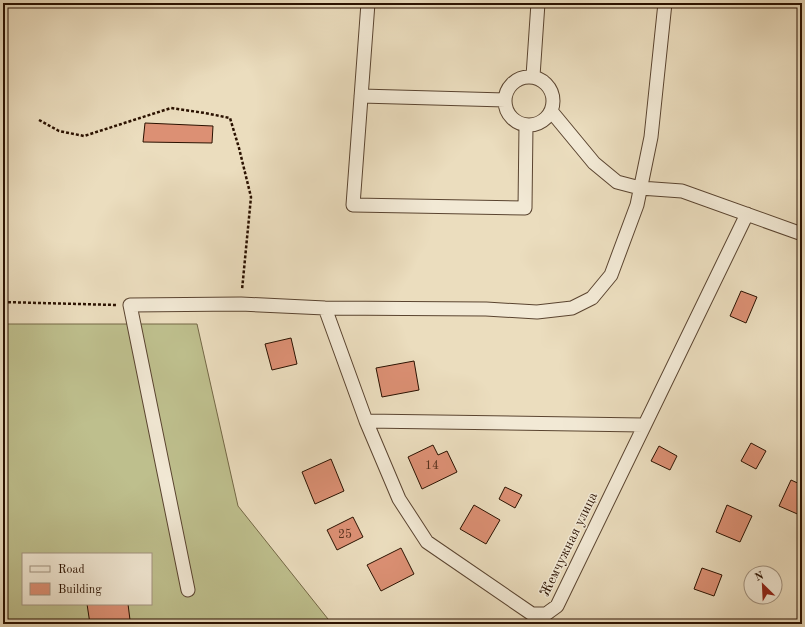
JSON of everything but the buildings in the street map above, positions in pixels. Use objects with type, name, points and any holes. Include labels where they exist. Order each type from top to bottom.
[{"type":"street","points":[[368,3],[353,204],[525,208],[526,125]]},
{"type":"street","points":[[533,76],[538,3]]},
{"type":"street","points":[[188,590],[130,305],[241,304],[325,308],[486,309],[537,312],[572,308],[592,298],[611,275],[637,205],[650,137],[665,3]]},
{"type":"street","points":[[533,76],[542,80],[550,87],[553,96],[551,111],[544,120],[536,124],[526,125],[516,122],[509,115],[505,100],[507,90],[514,82],[522,77],[533,76]]},
{"type":"street","points":[[361,96],[505,100]]},
{"type":"street","points":[[551,111],[594,163],[618,182],[640,188],[682,191],[802,234]]},
{"type":"street","name":"Жемчужная улица","points":[[325,308],[366,421],[399,498],[427,542],[532,614],[546,614],[557,606],[747,214]]},
{"type":"street","points":[[366,421],[644,425]]},
{"type":"path","points":[[39,120],[59,131],[84,136],[171,108],[204,112],[230,118],[240,148],[251,197],[242,279],[241,304]]},
{"type":"path","points":[[3,302],[130,305]]},
{"type":"green space","points":[[3,324],[197,324],[238,506],[332,624],[3,624]]}]
